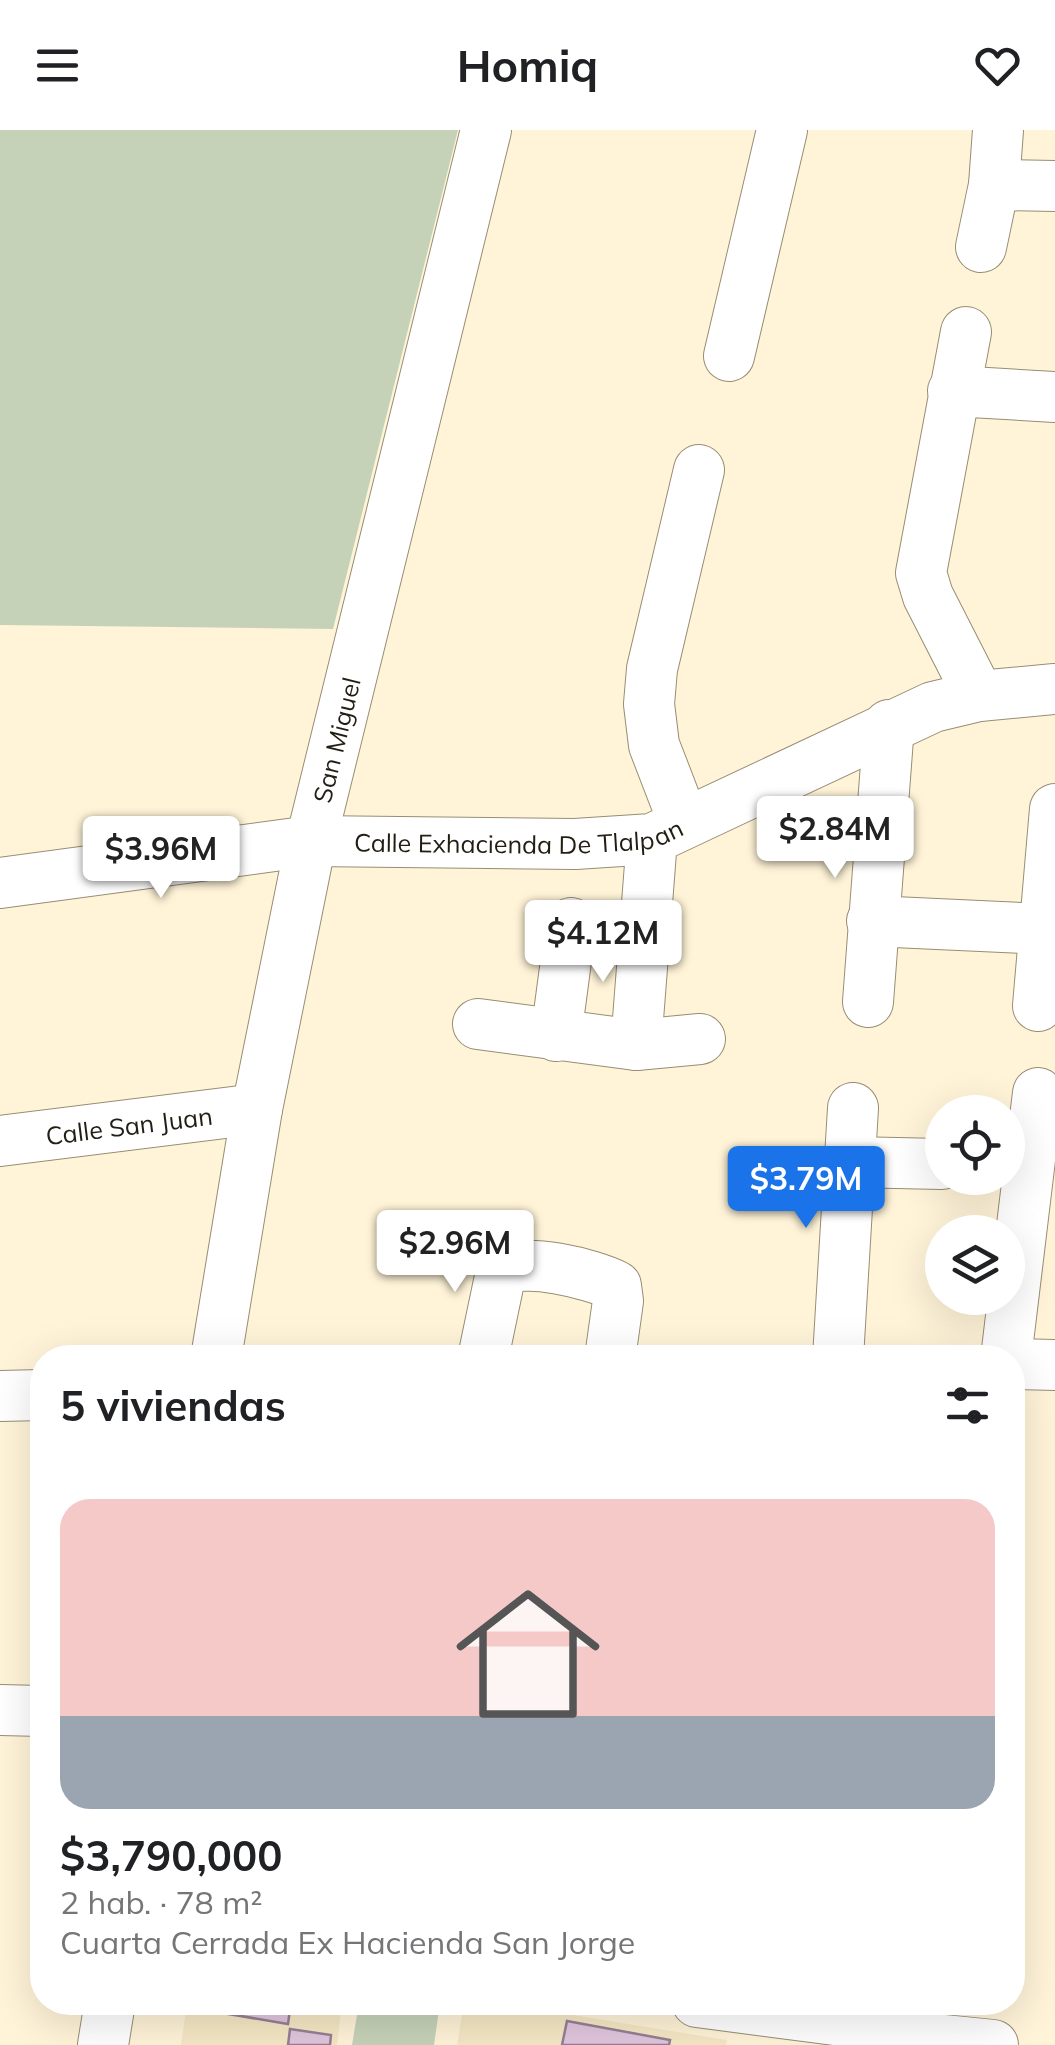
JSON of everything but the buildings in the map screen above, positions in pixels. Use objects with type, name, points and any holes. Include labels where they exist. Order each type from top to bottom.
[{"type":"street","name":"San Miguel","points":[[218,1345],[257,1109],[311,840],[486,130]]},
{"type":"street","points":[[729,356],[782,130]]},
{"type":"street","points":[[981,247],[994,184],[998,130]]},
{"type":"street","points":[[994,184],[1055,186]]},
{"type":"street","points":[[966,332],[921,572],[928,596],[980,696]]},
{"type":"street","points":[[953,391],[1055,397]]},
{"type":"street","points":[[636,1045],[668,831],[654,745],[652,669],[698,470]]},
{"type":"street","name":"Calle Exhacienda De Tlalpan","points":[[0,883],[311,840],[575,844],[668,831],[933,706],[980,696],[1055,689]]},
{"type":"street","points":[[868,1002],[889,726]]},
{"type":"street","points":[[1038,1006],[1055,809]]},
{"type":"street","points":[[872,921],[1046,929]]},
{"type":"street","points":[[556,1036],[571,923]]},
{"type":"street","points":[[478,1024],[636,1045],[700,1039]]},
{"type":"street","points":[[1025,1140],[1038,1093]]},
{"type":"street","points":[[839,1345],[853,1108]]},
{"type":"street","name":"Calle San Juan","points":[[0,1142],[257,1109]]},
{"type":"street","points":[[851,1162],[925,1164]]},
{"type":"street","points":[[1007,1345],[1016,1195]]},
{"type":"street","points":[[486,1345],[500,1272],[513,1265],[534,1265],[616,1286],[618,1302],[612,1345]]},
{"type":"street","points":[[1025,1364],[1055,1365]]},
{"type":"street","points":[[0,1396],[30,1395]]},
{"type":"street","points":[[0,1710],[30,1711]]},
{"type":"street","points":[[103,2045],[108,2015]]},
{"type":"street","points":[[787,2015],[945,2029],[993,2045]]},
{"type":"shaded area","points":[[185,2015],[341,2015],[337,2045],[181,2045]]},
{"type":"shaded area","points":[[462,2015],[573,2015],[727,2040],[726,2045],[457,2045]]},
{"type":"green space","points":[[0,130],[458,130],[333,629],[0,625]]},
{"type":"green space","points":[[357,2015],[438,2015],[434,2045],[352,2045]]}]
